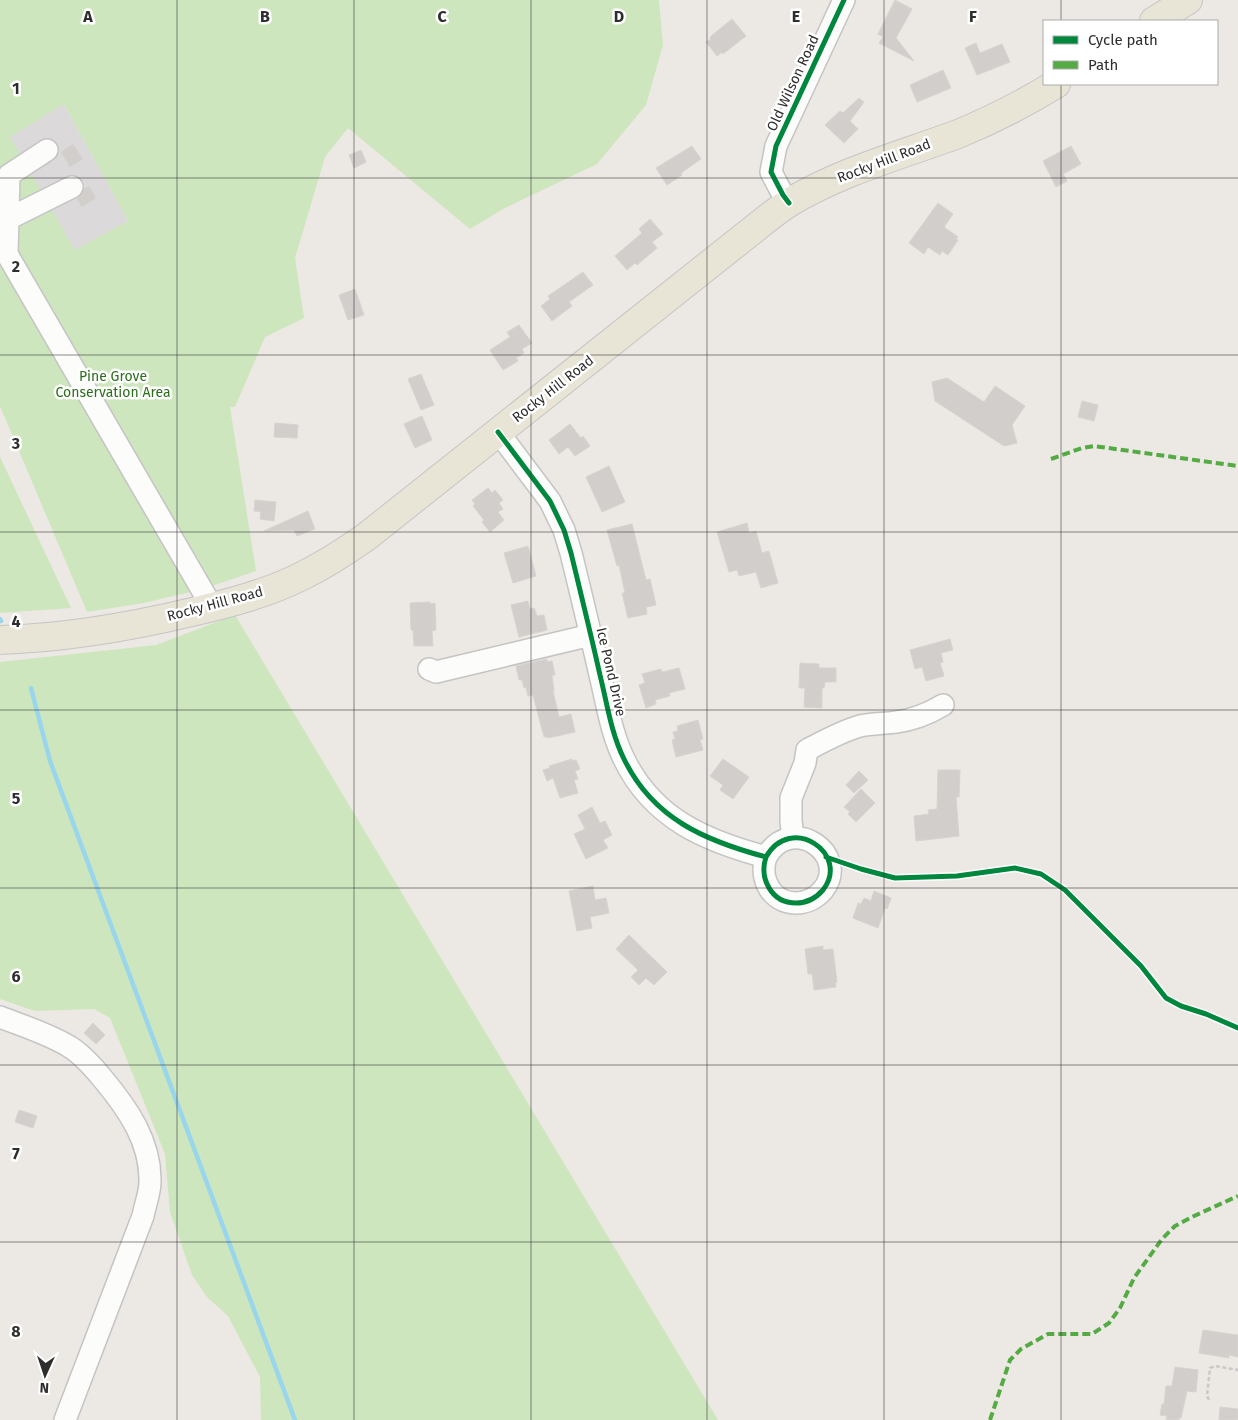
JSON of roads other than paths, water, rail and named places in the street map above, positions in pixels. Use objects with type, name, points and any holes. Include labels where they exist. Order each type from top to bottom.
[{"type":"main road","points":[[1156,20],[1188,0]]},
{"type":"main road","name":"Rocky Hill Road","points":[[0,640],[103,630],[154,620],[260,594],[304,576],[366,537],[789,203],[856,170],[958,134],[983,123],[1054,85]]},
{"type":"street","name":"Old Wilson Road","points":[[789,203],[782,195],[771,172],[776,146],[839,2]]},
{"type":"street","points":[[47,150],[9,175],[7,254],[212,607]]},
{"type":"street","points":[[8,219],[72,188]]},
{"type":"street","name":"Ice Pond Drive","points":[[498,432],[550,501],[564,530],[613,729],[628,766],[648,795],[669,815],[698,834],[732,848],[766,857]]},
{"type":"street","points":[[429,669],[436,672],[591,635]]},
{"type":"street","points":[[793,838],[791,798],[805,763],[807,750],[845,731],[861,726],[915,718],[943,705]]},
{"type":"street","points":[[793,838],[803,838],[821,848],[829,867],[829,878],[817,896],[808,901],[786,902],[776,896],[769,888],[765,878],[764,867],[766,857],[777,844],[793,838]]},
{"type":"street","points":[[0,1017],[56,1039],[72,1048],[93,1067],[121,1101],[140,1133],[147,1154],[150,1183],[143,1216],[66,1420]]},
{"type":"waterway","points":[[31,688],[50,761],[295,1420]]},
{"type":"park label","name":"Pine Grove Conservation Area","points":[[113,384]]}]
